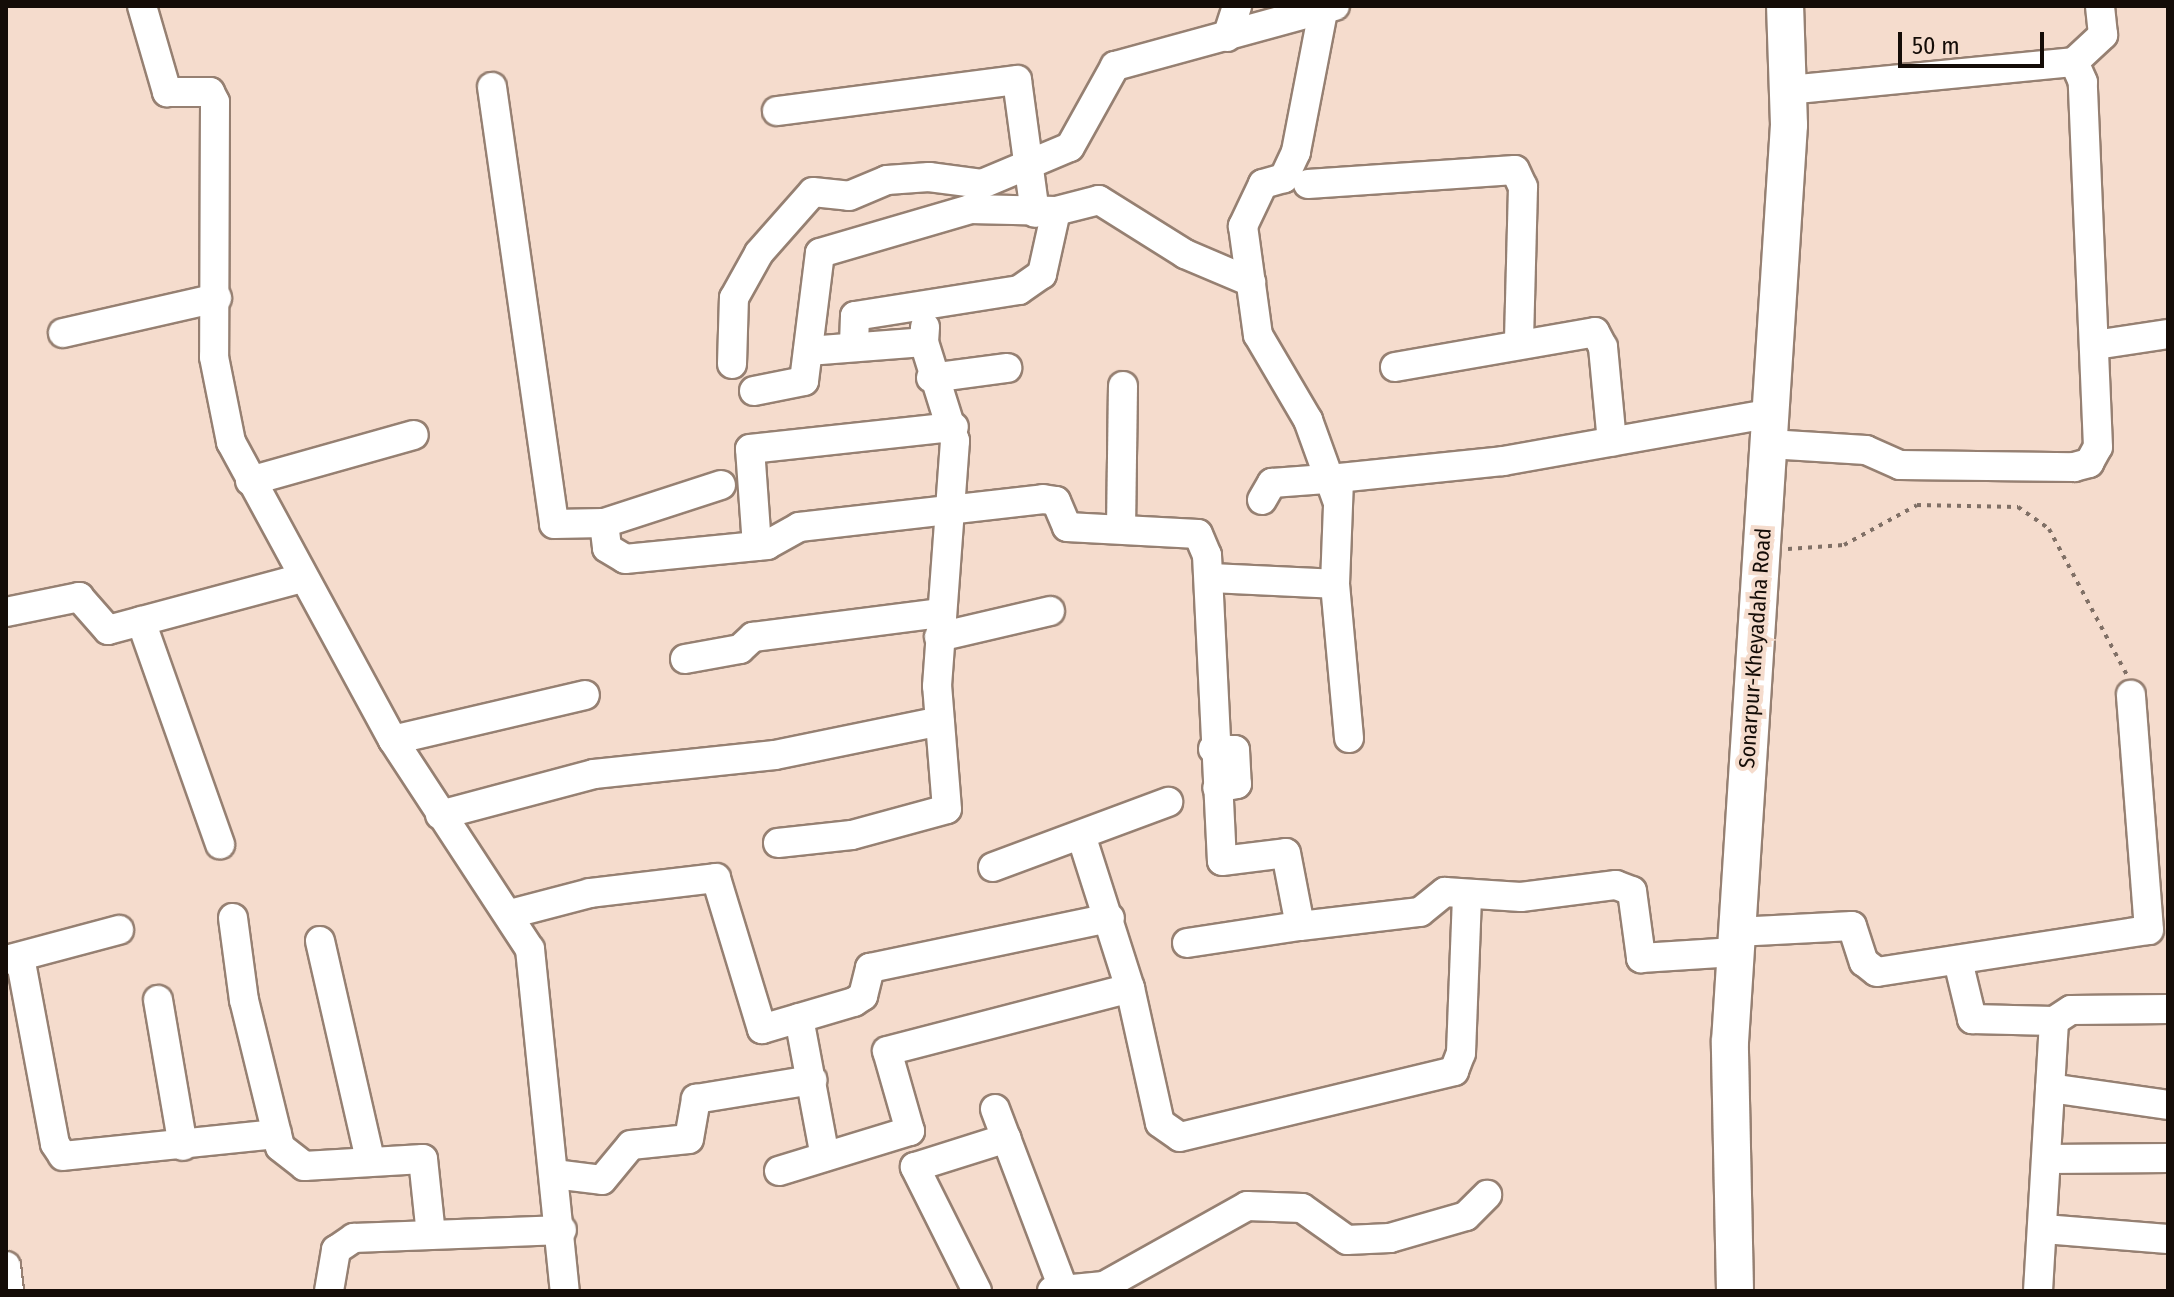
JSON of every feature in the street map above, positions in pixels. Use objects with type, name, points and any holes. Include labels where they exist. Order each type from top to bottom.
[{"type":"main road","name":"Sonarpur-Kheyadaha Road","points":[[1735,1291],[1736,942],[1771,428],[1790,90],[1785,6]]},
{"type":"street","points":[[142,6],[167,92],[210,92],[215,102],[216,378],[231,442],[302,578],[393,740],[440,815],[510,914],[536,975],[562,1230],[565,1291]]},
{"type":"street","points":[[1227,37],[1237,6]]},
{"type":"street","points":[[1790,90],[2074,62],[2103,35],[2100,6]]},
{"type":"street","points":[[732,364],[734,298],[759,253],[813,192],[849,196],[887,180],[929,177],[982,184],[1028,160],[1070,147],[1115,66],[1227,37],[1260,22],[1327,8],[1296,152],[1284,178],[1263,184],[1243,226],[1258,335],[1308,420],[1335,486],[1335,584],[1349,738]]},
{"type":"street","points":[[1262,500],[1272,483],[1335,486],[1612,442],[1771,428],[1866,450],[1900,465],[2089,463],[2098,447],[2095,345],[2083,82],[2074,62]]},
{"type":"street","points":[[777,111],[1017,80],[1028,160],[1058,262],[1019,290],[855,316],[854,347]]},
{"type":"street","points":[[492,87],[549,513],[563,528],[604,523],[721,485]]},
{"type":"street","points":[[1308,184],[1515,170],[1523,187],[1519,344]]},
{"type":"street","points":[[754,391],[804,381],[820,253],[970,209],[1045,212],[1099,200],[1185,254],[1251,282]]},
{"type":"street","points":[[63,333],[217,298]]},
{"type":"street","points":[[778,843],[942,814],[949,798],[940,721],[940,625],[954,427],[931,378],[924,342],[926,306]]},
{"type":"street","points":[[1395,367],[1582,333],[1600,338],[1612,442]]},
{"type":"street","points":[[2095,345],[2168,334]]},
{"type":"street","points":[[808,351],[924,342]]},
{"type":"street","points":[[931,378],[1007,368]]},
{"type":"street","points":[[1121,529],[1123,386]]},
{"type":"street","points":[[757,546],[750,449],[954,427]]},
{"type":"street","points":[[250,481],[414,435]]},
{"type":"street","points":[[604,523],[607,548],[625,559],[757,546],[799,527],[1050,499],[1067,527],[1198,534],[1209,578],[1213,749],[1222,861],[1286,853],[1300,926]]},
{"type":"street","points":[[6,612],[70,595],[108,630],[302,578]]},
{"type":"street","points":[[1209,578],[1335,584]]},
{"type":"street","points":[[685,659],[740,649],[753,637],[940,625],[1050,611]]},
{"type":"street","points":[[141,621],[220,844]]},
{"type":"street","points":[[393,740],[585,695]]},
{"type":"street","points":[[1187,943],[1408,914],[1429,908],[1439,894],[1521,897],[1626,886],[1641,958],[1842,924],[1858,933],[1864,962],[1877,972],[2149,930],[2131,695]]},
{"type":"street","points":[[440,815],[594,774],[760,757],[940,721]]},
{"type":"street","points":[[993,867],[1082,838],[1168,802]]},
{"type":"street","points":[[1082,838],[1130,988],[1160,1123],[1180,1137],[1440,1079],[1460,1062],[1467,894]]},
{"type":"street","points":[[510,914],[590,893],[716,878],[762,1029],[863,996],[870,968],[1110,918]]},
{"type":"street","points":[[233,918],[242,987],[277,1134],[289,1159],[304,1166],[423,1159],[431,1235]]},
{"type":"street","points":[[119,930],[13,959],[55,1144],[63,1156],[277,1134]]},
{"type":"street","points":[[320,941],[370,1160]]},
{"type":"street","points":[[1958,961],[1972,1019],[2054,1021],[2071,1010],[2168,1009]]},
{"type":"street","points":[[779,1171],[910,1131],[887,1051],[1130,988]]},
{"type":"street","points":[[158,1000],[183,1146]]},
{"type":"street","points":[[799,1018],[825,1157]]},
{"type":"street","points":[[2038,1291],[2054,1021]]},
{"type":"street","points":[[554,1174],[602,1180],[631,1145],[689,1139],[696,1099],[812,1080]]},
{"type":"street","points":[[2050,1088],[2168,1105]]},
{"type":"street","points":[[995,1109],[1058,1290],[1104,1286],[1247,1206],[1302,1208],[1347,1240],[1390,1238],[1466,1216],[1487,1195]]},
{"type":"street","points":[[977,1291],[915,1167],[1007,1138]]},
{"type":"street","points":[[2048,1159],[2168,1158]]},
{"type":"street","points":[[2044,1229],[2168,1239]]},
{"type":"street","points":[[329,1291],[343,1242],[562,1230]]},
{"type":"street","points":[[6,1266],[9,1291]]},
{"type":"path","points":[[1762,548],[1831,549],[1917,505],[2018,507],[2049,529],[2114,640],[2131,695]]}]
